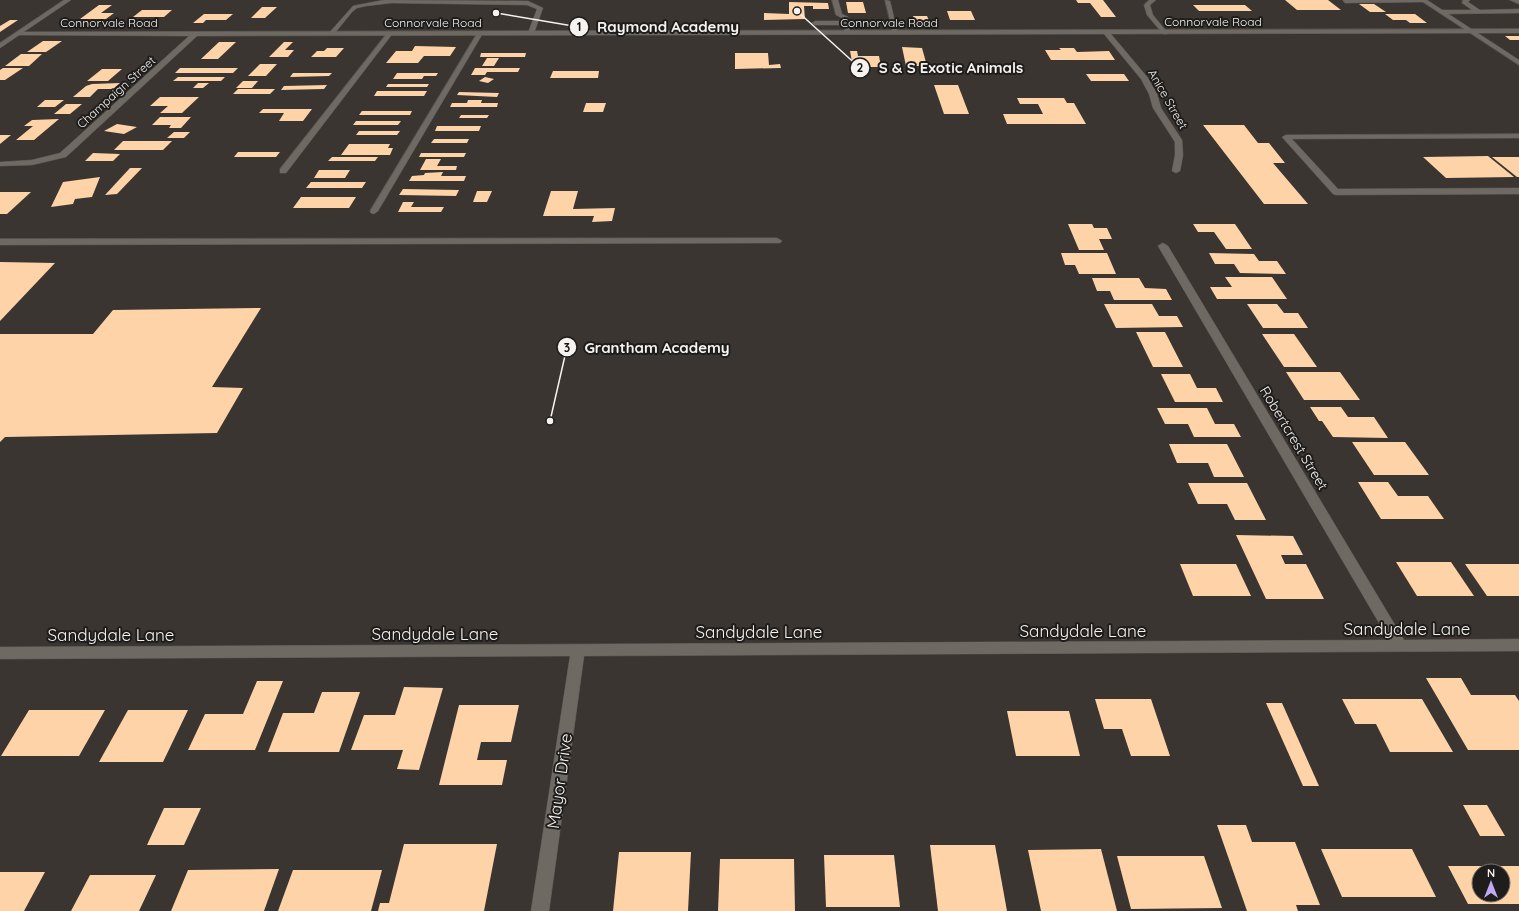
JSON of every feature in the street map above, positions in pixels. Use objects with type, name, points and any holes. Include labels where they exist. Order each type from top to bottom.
[{"type":"street","points":[[0,46],[68,0]]},
{"type":"street","points":[[835,0],[839,15],[845,17],[848,33]]},
{"type":"street","points":[[1153,0],[1147,5],[1150,15],[1165,33]]},
{"type":"street","points":[[1345,2],[1423,0],[1519,63]]},
{"type":"street","points":[[1467,0],[1464,2],[1479,12]]},
{"type":"street","points":[[1513,0],[1519,2]]},
{"type":"street","points":[[332,33],[355,7],[365,4],[392,1],[528,2],[540,8],[531,33]]},
{"type":"street","points":[[887,1],[896,33]]},
{"type":"street","points":[[1442,12],[1519,11]]},
{"type":"street","points":[[815,23],[846,23]]},
{"type":"street","name":"Connorvale Road","points":[[18,34],[1165,33],[1519,31]]},
{"type":"street","name":"Champaign Street","points":[[0,164],[31,164],[47,161],[63,155],[196,33]]},
{"type":"street","points":[[283,170],[390,33]]},
{"type":"street","points":[[374,211],[480,33]]},
{"type":"street","name":"Anice Street","points":[[1107,33],[1144,78],[1153,94],[1157,108],[1178,140],[1179,155],[1176,171]]},
{"type":"street","points":[[0,41],[8,41]]},
{"type":"street","points":[[1519,136],[1286,137],[1336,192],[1519,191]]},
{"type":"street","points":[[0,242],[777,241]]},
{"type":"street","name":"Robertcrest Street","points":[[1163,246],[1400,646]]},
{"type":"street","name":"Sandydale Lane","points":[[0,653],[1519,645]]},
{"type":"street","name":"Mayor Drive","points":[[540,911],[578,650]]},
{"type":"building","points":[[1076,0],[1103,0],[1116,17],[1101,17],[1090,3],[1078,3]]},
{"type":"building","points":[[1285,0],[1328,0],[1341,10],[1297,10]]},
{"type":"building","points":[[789,2],[828,3],[829,9],[813,9],[813,6],[804,6],[805,19],[764,20],[764,13],[789,14]]},
{"type":"building","points":[[846,2],[863,2],[866,13],[848,13]]},
{"type":"building","points":[[1359,4],[1374,4],[1386,12],[1370,12]]},
{"type":"building","points":[[99,5],[112,5],[101,13],[114,13],[106,19],[80,19]]},
{"type":"building","points":[[1193,5],[1245,5],[1252,11],[1199,11]]},
{"type":"building","points":[[262,7],[277,7],[265,18],[251,18]]},
{"type":"building","points":[[142,10],[172,10],[164,17],[133,17]]},
{"type":"building","points":[[947,11],[971,11],[975,20],[950,20]]},
{"type":"building","points":[[204,14],[233,14],[226,20],[206,20],[203,23],[193,23]]},
{"type":"building","points":[[1385,14],[1415,14],[1427,23],[1410,23],[1406,20],[1393,20]]},
{"type":"building","points":[[913,16],[927,16],[931,25],[916,25]]},
{"type":"building","points":[[10,20],[18,20],[0,32],[0,26]]},
{"type":"building","points":[[1505,36],[1519,36],[1519,40],[1510,40]]},
{"type":"building","points":[[43,41],[62,41],[46,52],[27,52]]},
{"type":"building","points":[[219,42],[236,42],[218,59],[201,59]]},
{"type":"building","points":[[284,42],[293,42],[285,50],[294,50],[288,57],[269,57]]},
{"type":"building","points":[[415,46],[456,47],[450,56],[424,56],[418,63],[386,63],[396,51],[412,51]]},
{"type":"building","points":[[902,47],[922,48],[927,66],[906,66]]},
{"type":"building","points":[[327,48],[344,48],[336,57],[311,57],[317,51],[324,51]]},
{"type":"building","points":[[1059,48],[1074,48],[1077,52],[1109,51],[1115,60],[1051,60],[1045,50],[1061,50]]},
{"type":"building","points":[[850,51],[857,51],[858,56],[879,56],[881,67],[853,67]]},
{"type":"building","points":[[481,53],[526,53],[525,57],[480,57]]},
{"type":"building","points":[[735,53],[768,53],[769,65],[780,64],[781,68],[735,69]]},
{"type":"building","points":[[21,54],[42,54],[29,66],[5,66]]},
{"type":"building","points":[[487,58],[499,58],[494,66],[482,66]]},
{"type":"building","points":[[260,64],[277,64],[266,76],[248,76]]},
{"type":"building","points":[[3,68],[23,68],[5,80],[0,80],[0,70]]},
{"type":"building","points":[[180,68],[238,68],[233,73],[175,73]]},
{"type":"building","points":[[475,68],[520,68],[518,72],[487,72],[485,75],[471,75]]},
{"type":"building","points":[[102,69],[122,69],[108,81],[87,81]]},
{"type":"building","points":[[553,71],[599,71],[598,78],[550,78]]},
{"type":"building","points":[[293,73],[332,73],[329,76],[290,77]]},
{"type":"building","points":[[397,73],[438,73],[436,76],[424,76],[422,79],[393,79]]},
{"type":"building","points":[[1086,74],[1124,74],[1129,81],[1091,81]]},
{"type":"building","points":[[178,77],[225,77],[221,81],[173,81]]},
{"type":"building","points":[[485,77],[494,79],[488,83],[479,81]]},
{"type":"building","points":[[243,81],[258,81],[252,88],[236,88]]},
{"type":"building","points":[[120,83],[113,89],[98,89],[90,97],[73,97],[86,86],[92,84]]},
{"type":"building","points":[[198,83],[209,83],[203,88],[193,88]]},
{"type":"building","points":[[388,84],[429,84],[427,87],[386,87]]},
{"type":"building","points":[[327,85],[324,89],[281,90],[284,86]]},
{"type":"building","points":[[934,85],[958,85],[969,114],[944,114]]},
{"type":"building","points":[[238,89],[275,89],[270,94],[233,94]]},
{"type":"building","points":[[377,91],[427,91],[424,96],[374,96]]},
{"type":"building","points":[[459,92],[499,93],[497,97],[457,95]]},
{"type":"building","points":[[160,97],[199,97],[182,113],[160,113],[168,106],[150,106]]},
{"type":"building","points":[[1017,98],[1064,98],[1067,103],[1074,103],[1086,124],[1007,124],[1003,114],[1043,114],[1038,104],[1020,104]]},
{"type":"building","points":[[45,100],[64,100],[55,107],[37,107]]},
{"type":"building","points":[[468,100],[482,100],[481,103],[498,103],[497,107],[450,107],[452,103],[467,103]]},
{"type":"building","points":[[586,103],[606,103],[603,112],[583,112]]},
{"type":"building","points":[[66,104],[82,104],[70,114],[54,114]]},
{"type":"building","points":[[263,109],[312,109],[303,121],[279,121],[284,113],[259,113]]},
{"type":"building","points":[[362,111],[412,111],[410,115],[359,115]]},
{"type":"building","points":[[461,115],[489,115],[487,118],[459,118]]},
{"type":"building","points":[[160,117],[191,117],[181,128],[169,128],[171,125],[152,125]]},
{"type":"building","points":[[59,119],[34,140],[16,140],[33,126],[24,126],[32,120]]},
{"type":"building","points":[[356,121],[401,121],[398,125],[353,125]]},
{"type":"building","points":[[117,124],[137,127],[124,134],[104,131]]},
{"type":"building","points":[[1203,125],[1244,125],[1258,143],[1269,143],[1285,163],[1273,163],[1308,204],[1264,204]]},
{"type":"building","points":[[437,126],[481,126],[479,131],[435,131]]},
{"type":"building","points":[[359,131],[400,131],[397,135],[356,135]]},
{"type":"building","points":[[174,132],[190,132],[184,138],[167,138]]},
{"type":"building","points":[[0,135],[11,135],[0,144]]},
{"type":"building","points":[[434,139],[469,139],[467,143],[431,143]]},
{"type":"building","points":[[123,141],[172,141],[163,150],[114,150]]},
{"type":"building","points":[[349,144],[390,144],[388,148],[393,148],[390,155],[341,155]]},
{"type":"building","points":[[238,152],[280,152],[276,157],[234,157]]},
{"type":"building","points":[[93,153],[120,154],[113,161],[85,161]]},
{"type":"building","points":[[421,153],[466,153],[464,157],[419,157]]},
{"type":"building","points":[[1488,156],[1514,177],[1446,178],[1423,157]]},
{"type":"building","points":[[332,157],[378,157],[375,161],[328,161]]},
{"type":"building","points":[[1492,157],[1519,157],[1519,177],[1517,177]]},
{"type":"building","points":[[426,159],[441,159],[437,166],[457,166],[456,170],[420,170]]},
{"type":"building","points":[[130,168],[142,168],[117,194],[105,195]]},
{"type":"building","points":[[319,170],[350,170],[345,178],[314,178]]},
{"type":"building","points":[[443,172],[441,176],[466,176],[464,181],[409,181],[412,176],[424,175],[425,173]]},
{"type":"building","points":[[100,177],[92,197],[75,199],[73,204],[51,207],[63,182]]},
{"type":"building","points":[[311,182],[366,182],[362,188],[306,188]]},
{"type":"building","points":[[403,189],[459,190],[456,196],[399,195]]},
{"type":"building","points":[[477,191],[492,191],[487,202],[473,202]]},
{"type":"building","points":[[551,191],[578,191],[573,209],[615,208],[612,221],[592,222],[594,216],[543,216]]},
{"type":"building","points":[[0,192],[31,192],[7,214],[0,214]]},
{"type":"building","points":[[301,197],[356,197],[349,208],[293,208]]},
{"type":"building","points":[[403,202],[414,202],[411,207],[444,207],[441,212],[398,212]]},
{"type":"building","points":[[1068,224],[1092,224],[1094,228],[1107,228],[1112,239],[1099,239],[1104,250],[1079,250]]},
{"type":"building","points":[[1193,224],[1235,224],[1252,249],[1226,249],[1214,232],[1198,232]]},
{"type":"building","points":[[1061,253],[1107,253],[1116,274],[1079,274],[1075,265],[1065,265]]},
{"type":"building","points":[[1209,253],[1254,254],[1259,261],[1277,261],[1286,274],[1240,273],[1234,264],[1215,264]]},
{"type":"building","points":[[0,262],[55,263],[0,321]]},
{"type":"building","points":[[1225,277],[1272,277],[1287,299],[1217,299],[1210,287],[1232,287]]},
{"type":"building","points":[[1092,278],[1139,278],[1145,288],[1166,289],[1172,300],[1114,300],[1110,291],[1097,291]]},
{"type":"building","points":[[1104,304],[1152,304],[1159,316],[1177,316],[1183,327],[1116,328]]},
{"type":"building","points":[[1247,304],[1277,304],[1284,313],[1298,313],[1308,328],[1263,328]]},
{"type":"building","points":[[261,308],[212,387],[243,388],[217,433],[5,437],[0,442],[0,334],[93,334],[113,310]]},
{"type":"building","points":[[1136,332],[1165,332],[1183,367],[1153,367]]},
{"type":"building","points":[[1262,334],[1294,334],[1317,367],[1284,367]]},
{"type":"building","points":[[1286,372],[1340,372],[1360,400],[1304,400]]},
{"type":"building","points":[[1161,374],[1190,374],[1197,388],[1216,388],[1223,402],[1175,402]]},
{"type":"building","points":[[1310,407],[1341,407],[1348,417],[1374,417],[1388,438],[1333,437],[1322,421],[1319,421]]},
{"type":"building","points":[[1157,408],[1207,408],[1215,424],[1234,424],[1241,437],[1194,437],[1188,424],[1165,424]]},
{"type":"building","points":[[1352,442],[1405,442],[1429,475],[1374,475]]},
{"type":"building","points":[[1169,444],[1227,444],[1244,477],[1214,477],[1208,463],[1177,463]]},
{"type":"building","points":[[1358,482],[1388,482],[1398,496],[1428,496],[1444,519],[1381,519]]},
{"type":"building","points":[[1188,483],[1247,483],[1266,520],[1235,520],[1227,504],[1198,504]]},
{"type":"building","points":[[1236,535],[1293,536],[1303,555],[1281,555],[1285,564],[1306,564],[1324,599],[1266,599]]},
{"type":"building","points":[[1396,562],[1451,562],[1474,596],[1417,596]]},
{"type":"building","points":[[1180,564],[1236,564],[1251,596],[1193,596]]},
{"type":"building","points":[[1465,564],[1519,564],[1519,596],[1487,596]]},
{"type":"building","points":[[1426,678],[1461,678],[1471,695],[1515,695],[1519,701],[1519,750],[1468,750]]},
{"type":"building","points":[[257,681],[283,681],[255,750],[188,750],[205,714],[243,714]]},
{"type":"building","points":[[404,687],[443,688],[419,770],[397,769],[403,750],[351,750],[364,715],[395,715]]},
{"type":"building","points":[[322,692],[360,692],[339,752],[268,752],[283,713],[314,713]]},
{"type":"building","points":[[1095,699],[1151,699],[1170,756],[1131,756],[1122,729],[1104,729]]},
{"type":"building","points":[[1342,699],[1422,699],[1453,752],[1390,752],[1376,724],[1355,724]]},
{"type":"building","points":[[1266,703],[1282,703],[1319,786],[1303,786]]},
{"type":"building","points":[[459,705],[519,705],[511,742],[481,742],[477,760],[507,760],[502,785],[439,785]]},
{"type":"building","points":[[29,710],[105,710],[79,756],[1,756]]},
{"type":"building","points":[[128,710],[188,710],[163,762],[99,762]]},
{"type":"building","points":[[1007,711],[1069,711],[1080,756],[1016,756]]},
{"type":"building","points":[[1463,805],[1487,805],[1505,836],[1480,836]]},
{"type":"building","points":[[164,808],[201,808],[184,845],[147,845]]},
{"type":"building","points":[[1217,825],[1246,825],[1252,842],[1295,842],[1320,905],[1296,905],[1298,911],[1247,911]]},
{"type":"building","points":[[404,844],[497,844],[484,911],[378,911],[380,903],[389,903]]},
{"type":"building","points":[[930,845],[995,845],[1007,911],[938,911]]},
{"type":"building","points":[[1101,849],[1117,911],[1041,911],[1028,850]]},
{"type":"building","points":[[1321,849],[1412,849],[1436,897],[1342,897]]},
{"type":"building","points":[[619,852],[691,852],[688,911],[613,911]]},
{"type":"building","points":[[824,855],[894,855],[900,907],[826,907]]},
{"type":"building","points":[[1117,856],[1204,856],[1222,908],[1131,909]]},
{"type":"building","points":[[720,859],[794,859],[795,911],[718,911]]},
{"type":"building","points":[[1448,866],[1471,866],[1471,903],[1511,903],[1511,866],[1519,866],[1519,904],[1468,904]]},
{"type":"building","points":[[279,869],[264,911],[171,911],[188,870]]},
{"type":"building","points":[[293,870],[382,870],[371,911],[278,911]]},
{"type":"building","points":[[0,872],[45,872],[24,911],[0,911]]},
{"type":"building","points":[[90,875],[156,875],[139,911],[71,911]]},
{"type":"place","name":"S & S Exotic Animals","points":[[797,11]]},
{"type":"place","name":"Raymond Academy","points":[[496,13]]},
{"type":"place","name":"Grantham Academy","points":[[550,421]]}]
